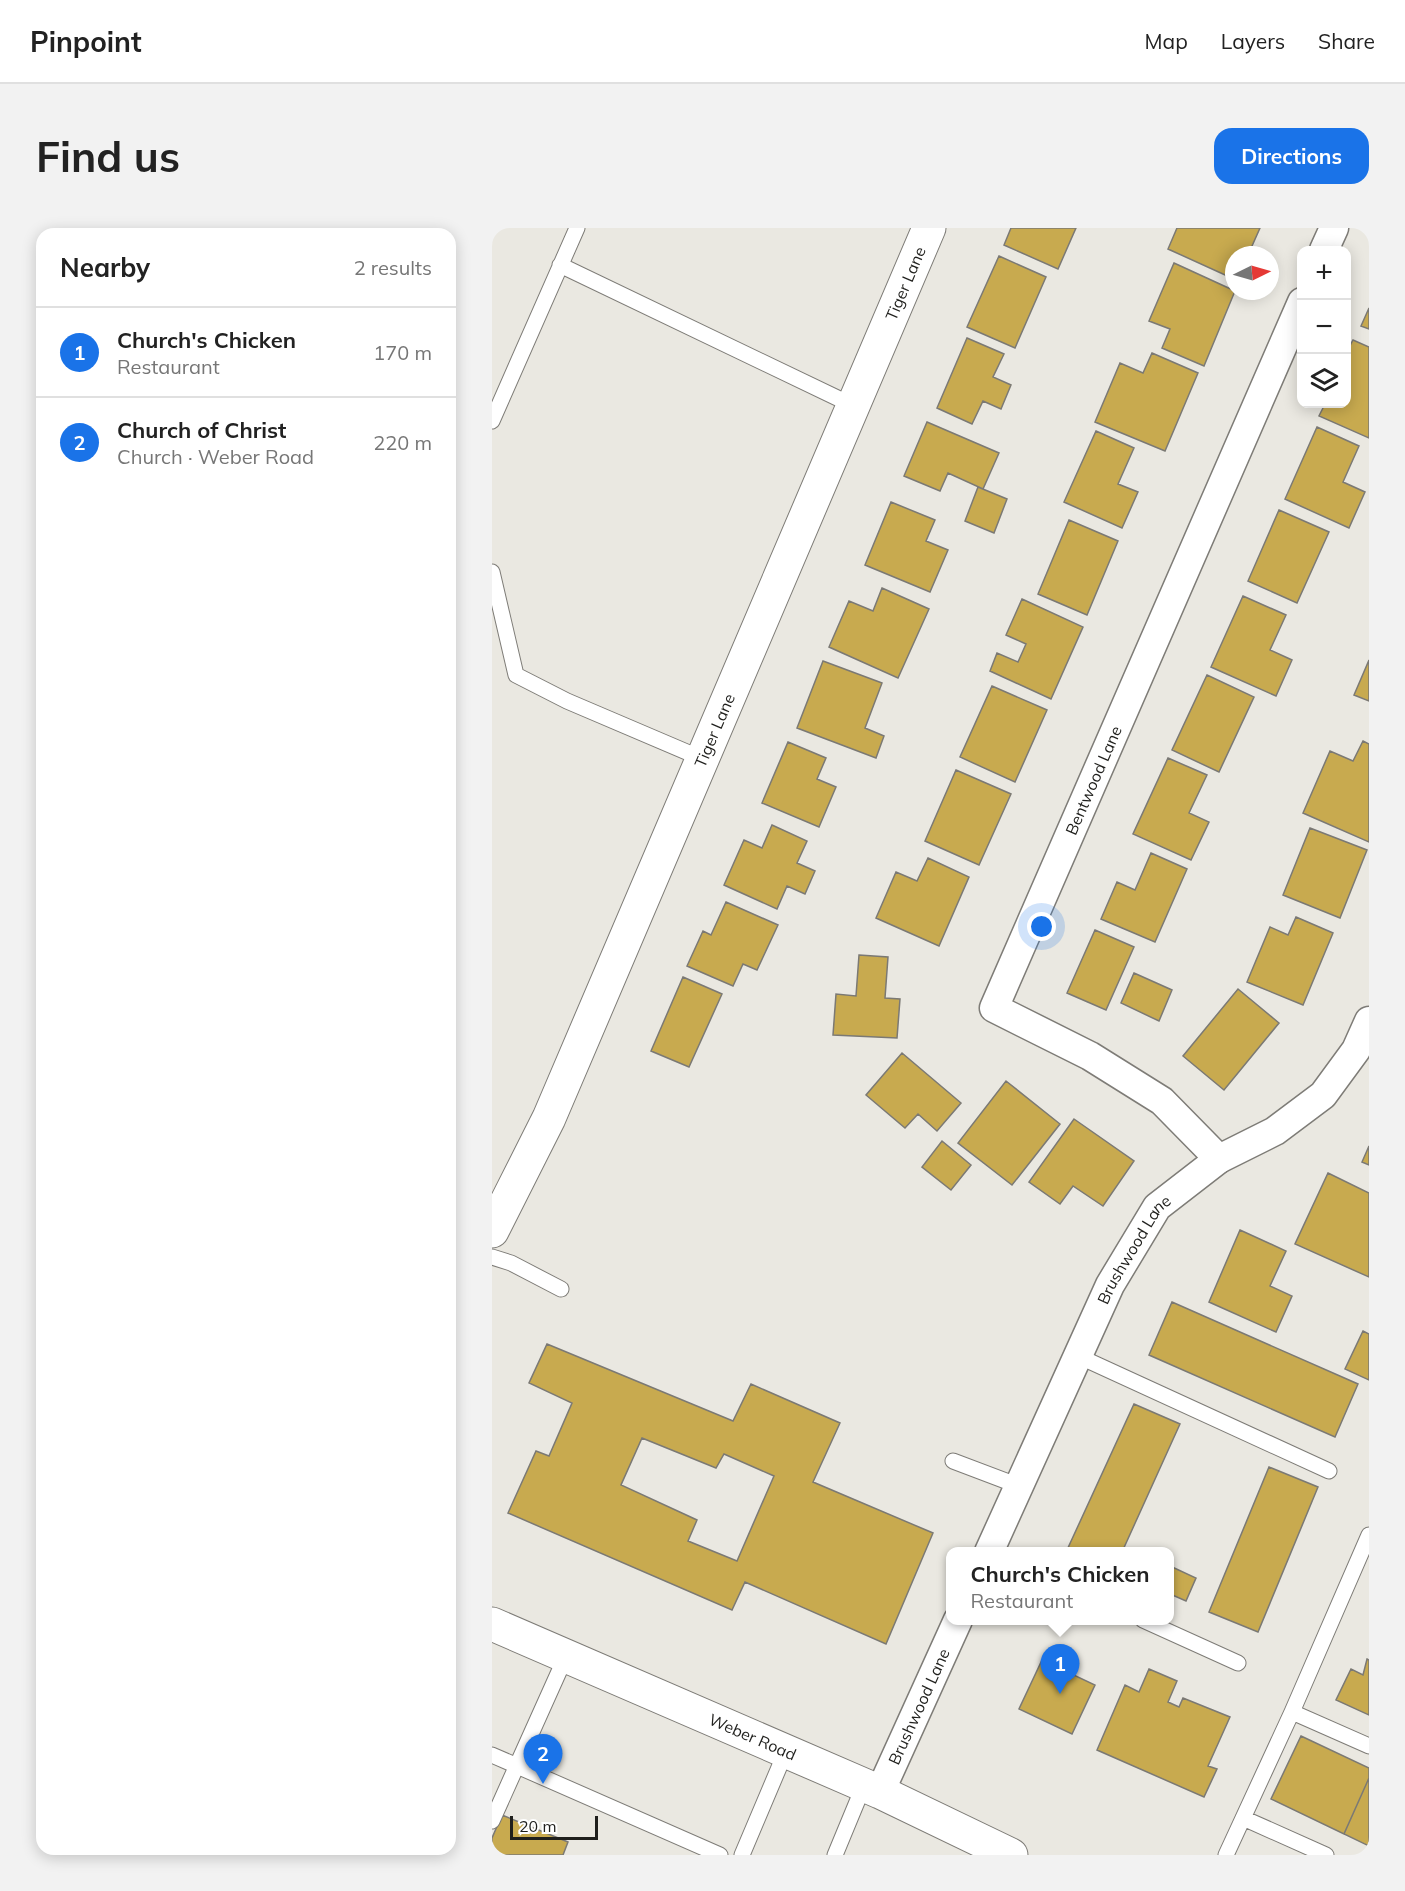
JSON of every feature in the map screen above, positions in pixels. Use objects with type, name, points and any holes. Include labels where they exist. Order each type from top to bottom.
[{"type":"street","name":"Tiger Lane","points":[[492,1231],[549,1118],[929,228]]},
{"type":"street","points":[[1326,246],[1334,228]]},
{"type":"street","name":"Bentwood Lane","points":[[1219,1159],[1162,1101],[1090,1056],[994,1008],[1297,313]]},
{"type":"street","name":"Brushwood Lane","points":[[991,1547],[1110,1285],[1157,1207],[1219,1159],[1275,1131],[1323,1095],[1356,1050],[1369,1022]]},
{"type":"street","name":"Weber Road","points":[[492,1624],[872,1789],[1011,1855]]},
{"type":"street","name":"Brushwood Lane","points":[[872,1789],[955,1625]]},
{"type":"lane","points":[[492,421],[577,228]]},
{"type":"lane","points":[[560,265],[854,406]]},
{"type":"lane","points":[[492,572],[516,675],[567,701],[702,759]]},
{"type":"lane","points":[[492,1257],[511,1263],[561,1288]]},
{"type":"lane","points":[[1078,1356],[1329,1471]]},
{"type":"lane","points":[[953,1461],[1019,1486]]},
{"type":"lane","points":[[1226,1855],[1292,1712],[1369,1535]]},
{"type":"lane","points":[[1154,1625],[1238,1663]]},
{"type":"lane","points":[[492,1821],[566,1656]]},
{"type":"lane","points":[[1292,1712],[1369,1746]]},
{"type":"lane","points":[[742,1855],[786,1751]]},
{"type":"lane","points":[[492,1755],[720,1855]]},
{"type":"lane","points":[[835,1855],[872,1789]]},
{"type":"lane","points":[[1242,1818],[1326,1855]]},
{"type":"building","points":[[1011,228],[1076,228],[1058,269],[1004,245]]},
{"type":"building","points":[[1177,228],[1260,228],[1252,246],[1225,246],[1225,275],[1168,249]]},
{"type":"building","points":[[999,256],[1046,277],[1015,348],[967,327]]},
{"type":"building","points":[[1174,263],[1225,286],[1225,300],[1231,300],[1204,366],[1162,348],[1170,329],[1149,321]]},
{"type":"building","points":[[1369,308],[1369,329],[1361,326]]},
{"type":"building","points":[[967,338],[1004,354],[993,377],[1011,385],[1001,409],[983,401],[972,424],[937,408]]},
{"type":"building","points":[[1353,340],[1369,347],[1369,438],[1319,416],[1323,408],[1351,408],[1351,344]]},
{"type":"building","points":[[1152,353],[1198,373],[1165,451],[1095,422],[1120,363],[1143,373]]},
{"type":"building","points":[[927,422],[999,453],[983,489],[948,473],[940,491],[904,476]]},
{"type":"building","points":[[1317,427],[1359,446],[1343,482],[1365,492],[1349,528],[1285,499]]},
{"type":"building","points":[[1096,431],[1134,448],[1118,484],[1138,492],[1122,528],[1064,502]]},
{"type":"building","points":[[978,487],[1007,499],[994,533],[965,521]]},
{"type":"building","points":[[891,502],[935,520],[926,541],[948,550],[930,592],[865,565]]},
{"type":"building","points":[[1279,510],[1329,532],[1297,603],[1248,581]]},
{"type":"building","points":[[1069,520],[1118,541],[1087,615],[1038,594]]},
{"type":"building","points":[[882,588],[929,609],[898,678],[829,647],[849,601],[873,611]]},
{"type":"building","points":[[1243,596],[1286,615],[1270,650],[1292,660],[1276,696],[1211,667]]},
{"type":"building","points":[[1022,599],[1083,627],[1051,699],[990,671],[997,653],[1018,662],[1026,644],[1006,635]]},
{"type":"building","points":[[1369,660],[1369,701],[1354,695]]},
{"type":"building","points":[[823,661],[882,683],[865,728],[884,736],[876,758],[797,728]]},
{"type":"building","points":[[1207,675],[1254,697],[1219,772],[1172,750]]},
{"type":"building","points":[[992,686],[1047,710],[1015,782],[960,757]]},
{"type":"building","points":[[1363,741],[1369,744],[1369,842],[1303,813],[1330,751],[1353,761]]},
{"type":"building","points":[[788,742],[826,758],[817,779],[836,787],[819,827],[762,803]]},
{"type":"building","points":[[1168,758],[1207,775],[1189,813],[1209,822],[1191,860],[1133,834]]},
{"type":"building","points":[[956,770],[1011,794],[979,865],[925,841]]},
{"type":"building","points":[[772,825],[807,841],[797,863],[815,871],[805,894],[787,886],[777,909],[724,885],[744,840],[762,848]]},
{"type":"building","points":[[1310,828],[1367,850],[1340,918],[1283,895]]},
{"type":"building","points":[[1151,853],[1187,869],[1155,942],[1101,919],[1117,882],[1135,890]]},
{"type":"building","points":[[928,858],[969,877],[939,946],[876,918],[896,872],[917,881]]},
{"type":"building","points":[[726,902],[778,925],[757,970],[743,964],[733,986],[687,966],[703,931],[711,935]]},
{"type":"building","points":[[1296,917],[1333,933],[1303,1005],[1247,982],[1270,927],[1288,935]]},
{"type":"building","points":[[1095,930],[1134,947],[1106,1010],[1067,993]]},
{"type":"building","points":[[859,955],[888,957],[885,998],[900,999],[897,1038],[833,1035],[836,994],[856,996]]},
{"type":"building","points":[[1134,973],[1172,990],[1159,1021],[1121,1003]]},
{"type":"building","points":[[683,977],[722,994],[689,1067],[651,1051]]},
{"type":"building","points":[[1238,989],[1279,1023],[1224,1090],[1183,1056]]},
{"type":"building","points":[[902,1053],[961,1103],[937,1131],[918,1114],[905,1128],[866,1095]]},
{"type":"building","points":[[1006,1081],[1060,1124],[1012,1185],[958,1143]]},
{"type":"building","points":[[1074,1119],[1134,1161],[1103,1206],[1073,1186],[1060,1204],[1029,1182]]},
{"type":"building","points":[[942,1141],[971,1165],[951,1190],[922,1167]]},
{"type":"building","points":[[1369,1146],[1369,1165],[1362,1162]]},
{"type":"building","points":[[1328,1173],[1369,1193],[1369,1277],[1295,1244]]},
{"type":"building","points":[[1240,1230],[1286,1251],[1270,1286],[1292,1296],[1276,1332],[1209,1302]]},
{"type":"building","points":[[1172,1302],[1358,1384],[1335,1437],[1149,1355]]},
{"type":"building","points":[[1363,1331],[1369,1334],[1369,1380],[1345,1369]]},
{"type":"building","points":[[547,1344],[733,1421],[751,1384],[840,1423],[813,1482],[933,1533],[886,1644],[745,1582],[732,1610],[508,1513],[536,1451],[549,1456],[572,1403],[529,1383]],"holes":[[[642,1438],[716,1468],[724,1454],[774,1476],[737,1561],[688,1541],[697,1520],[621,1485]]]},
{"type":"building","points":[[1134,1404],[1180,1424],[1124,1547],[1068,1547]]},
{"type":"building","points":[[1269,1467],[1318,1487],[1258,1632],[1209,1612]]},
{"type":"building","points":[[1174,1568],[1196,1578],[1186,1601],[1174,1596]]},
{"type":"building","points":[[1367,1659],[1369,1660],[1369,1715],[1336,1700],[1351,1669],[1363,1675]]},
{"type":"building","points":[[1042,1660],[1095,1685],[1072,1734],[1019,1709]]},
{"type":"building","points":[[1149,1669],[1177,1681],[1168,1702],[1179,1707],[1183,1698],[1230,1717],[1208,1766],[1217,1769],[1204,1797],[1097,1750],[1125,1685],[1139,1692]]},
{"type":"building","points":[[1301,1736],[1369,1768],[1369,1778],[1344,1834],[1271,1799]]},
{"type":"building","points":[[1369,1778],[1369,1846],[1344,1834]]},
{"type":"building","points":[[502,1815],[568,1842],[563,1855],[492,1855],[492,1838]]},
{"type":"place","name":"Church's Chicken","points":[[1060,1694]]},
{"type":"place","name":"Church of Christ","points":[[543,1784]]}]
